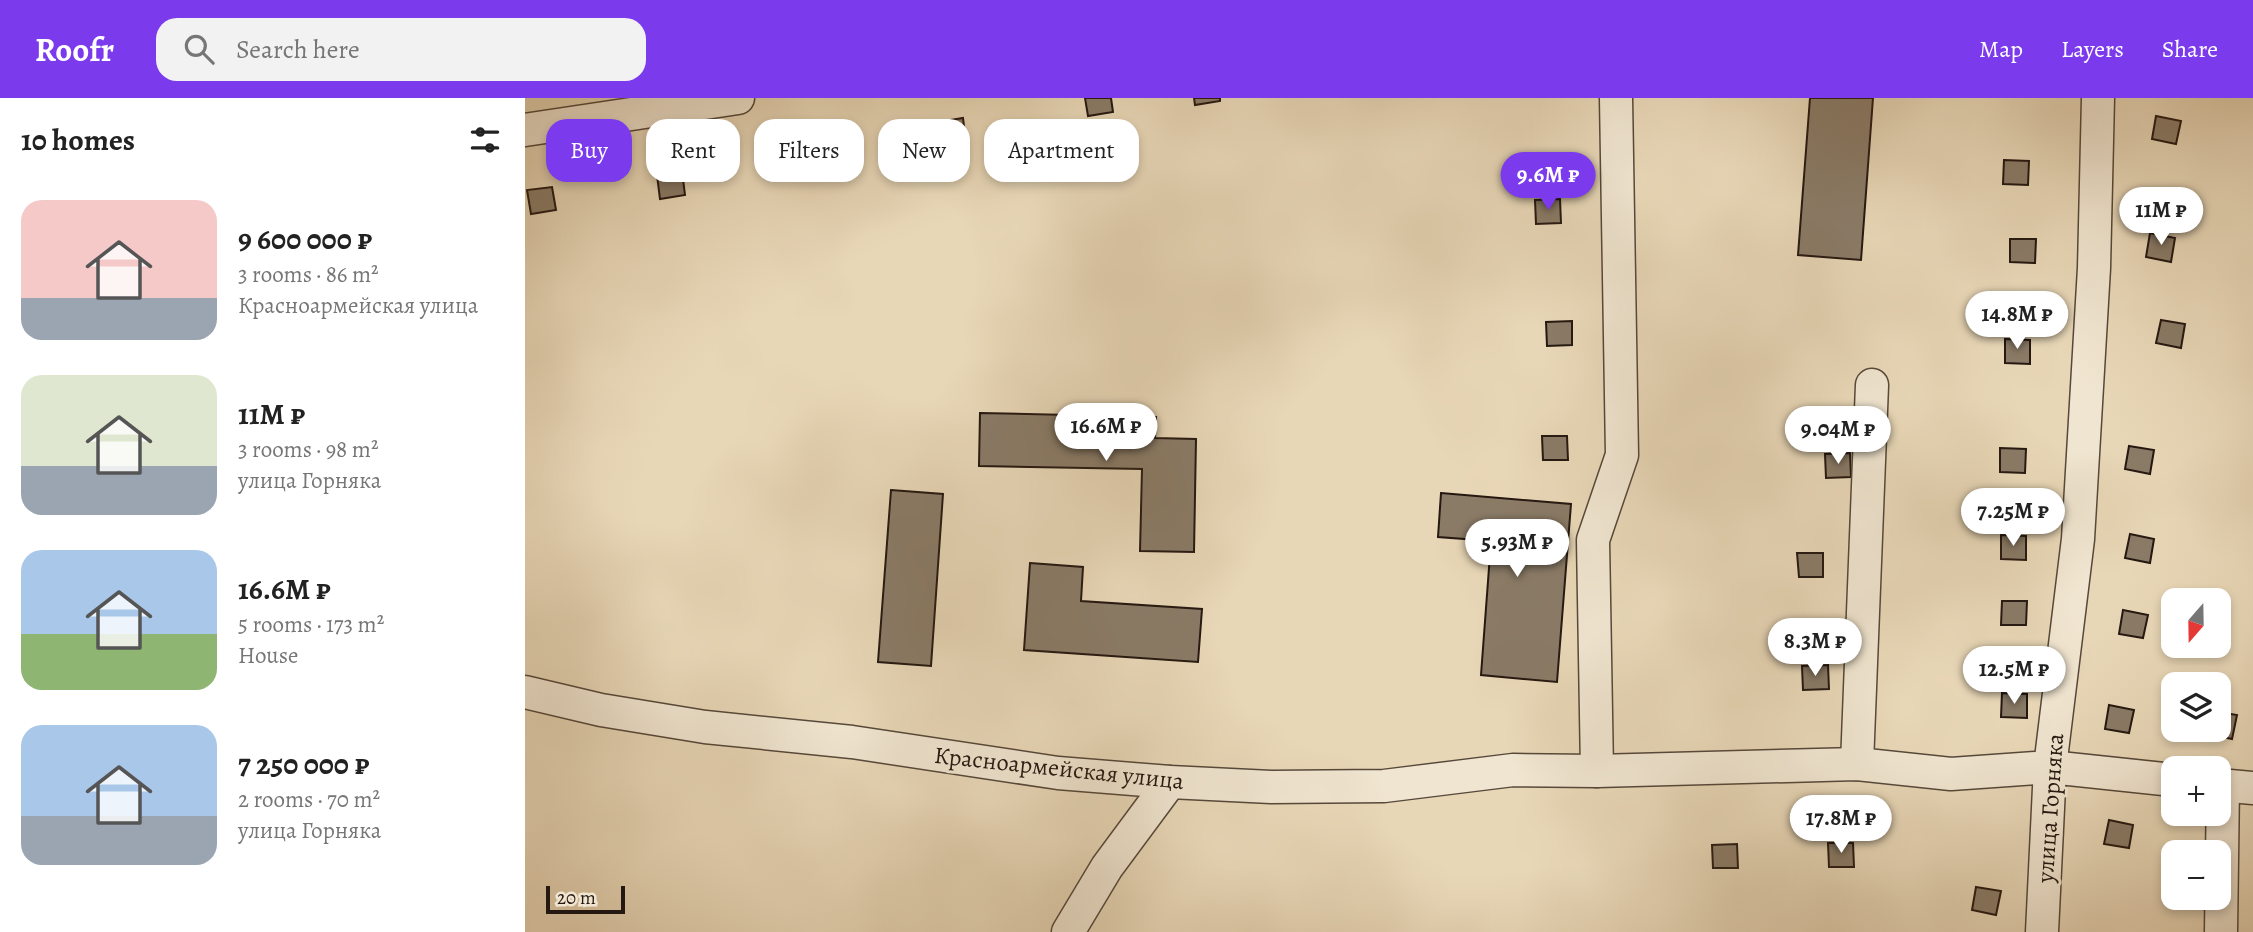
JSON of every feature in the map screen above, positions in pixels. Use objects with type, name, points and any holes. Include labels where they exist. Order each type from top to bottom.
[{"type":"street","points":[[525,130],[653,104],[738,98]]},
{"type":"street","points":[[1597,771],[1593,540],[1622,455],[1616,98]]},
{"type":"street","name":"улица Горняка","points":[[2042,932],[2050,768],[2078,539],[2094,268],[2098,98]]},
{"type":"street","points":[[1857,764],[1872,385]]},
{"type":"street","name":"Красноармейская улица","points":[[525,692],[601,710],[705,727],[852,742],[1058,773],[1170,782],[1271,787],[1384,786],[1513,770],[1597,771],[1857,764],[1951,774],[2050,768],[2161,779]]},
{"type":"street","points":[[1068,932],[1107,867],[1170,782]]},
{"type":"street","points":[[2221,932],[2232,786]]},
{"type":"building","points":[[1085,98],[1111,98],[1113,112],[1088,116]]},
{"type":"building","points":[[1194,98],[1220,98],[1220,101],[1195,105]]},
{"type":"building","points":[[1810,98],[1873,98],[1861,260],[1798,255]]},
{"type":"building","points":[[2156,116],[2181,121],[2176,144],[2152,139]]},
{"type":"building","points":[[2004,160],[2029,161],[2028,185],[2003,184]]},
{"type":"building","points":[[658,182],[683,182],[685,195],[660,199]]},
{"type":"building","points":[[552,187],[556,210],[531,214],[527,190]]},
{"type":"building","points":[[1560,199],[1561,223],[1536,224],[1535,200]]},
{"type":"building","points":[[2150,233],[2175,238],[2171,262],[2146,257]]},
{"type":"building","points":[[2010,239],[2036,239],[2035,263],[2010,262]]},
{"type":"building","points":[[2161,320],[2185,324],[2181,348],[2156,343]]},
{"type":"building","points":[[1572,321],[1572,345],[1547,346],[1546,322]]},
{"type":"building","points":[[2005,339],[2030,340],[2030,364],[2005,363]]},
{"type":"building","points":[[980,413],[1156,417],[1155,438],[1196,439],[1194,552],[1140,551],[1142,469],[979,466]]},
{"type":"building","points":[[1542,436],[1567,436],[1568,460],[1543,460]]},
{"type":"building","points":[[2129,446],[2154,450],[2150,474],[2125,469]]},
{"type":"building","points":[[2000,448],[2026,449],[2025,473],[2000,472]]},
{"type":"building","points":[[1850,453],[1851,477],[1826,478],[1825,454]]},
{"type":"building","points":[[891,490],[943,494],[931,666],[878,662]]},
{"type":"building","points":[[1441,493],[1571,504],[1557,682],[1481,675],[1491,541],[1438,537]]},
{"type":"building","points":[[2130,534],[2154,539],[2150,563],[2125,558]]},
{"type":"building","points":[[2001,535],[2026,536],[2026,560],[2001,559]]},
{"type":"building","points":[[1797,553],[1823,553],[1823,577],[1799,577]]},
{"type":"building","points":[[1030,563],[1083,567],[1081,601],[1202,609],[1198,662],[1024,650]]},
{"type":"building","points":[[2002,601],[2027,601],[2026,625],[2001,625]]},
{"type":"building","points":[[2123,610],[2148,615],[2143,638],[2119,634]]},
{"type":"building","points":[[1828,665],[1829,689],[1803,690],[1802,666]]},
{"type":"building","points":[[2002,693],[2027,694],[2027,718],[2001,717]]},
{"type":"building","points":[[2109,705],[2134,710],[2129,733],[2105,729]]},
{"type":"building","points":[[2231,714],[2237,715],[2231,739]]},
{"type":"building","points":[[2109,820],[2133,825],[2129,848],[2104,844]]},
{"type":"building","points":[[1828,843],[1853,843],[1854,867],[1829,867]]},
{"type":"building","points":[[1737,844],[1738,868],[1713,868],[1712,845]]},
{"type":"building","points":[[1976,887],[2001,891],[1996,915],[1972,910]]}]
